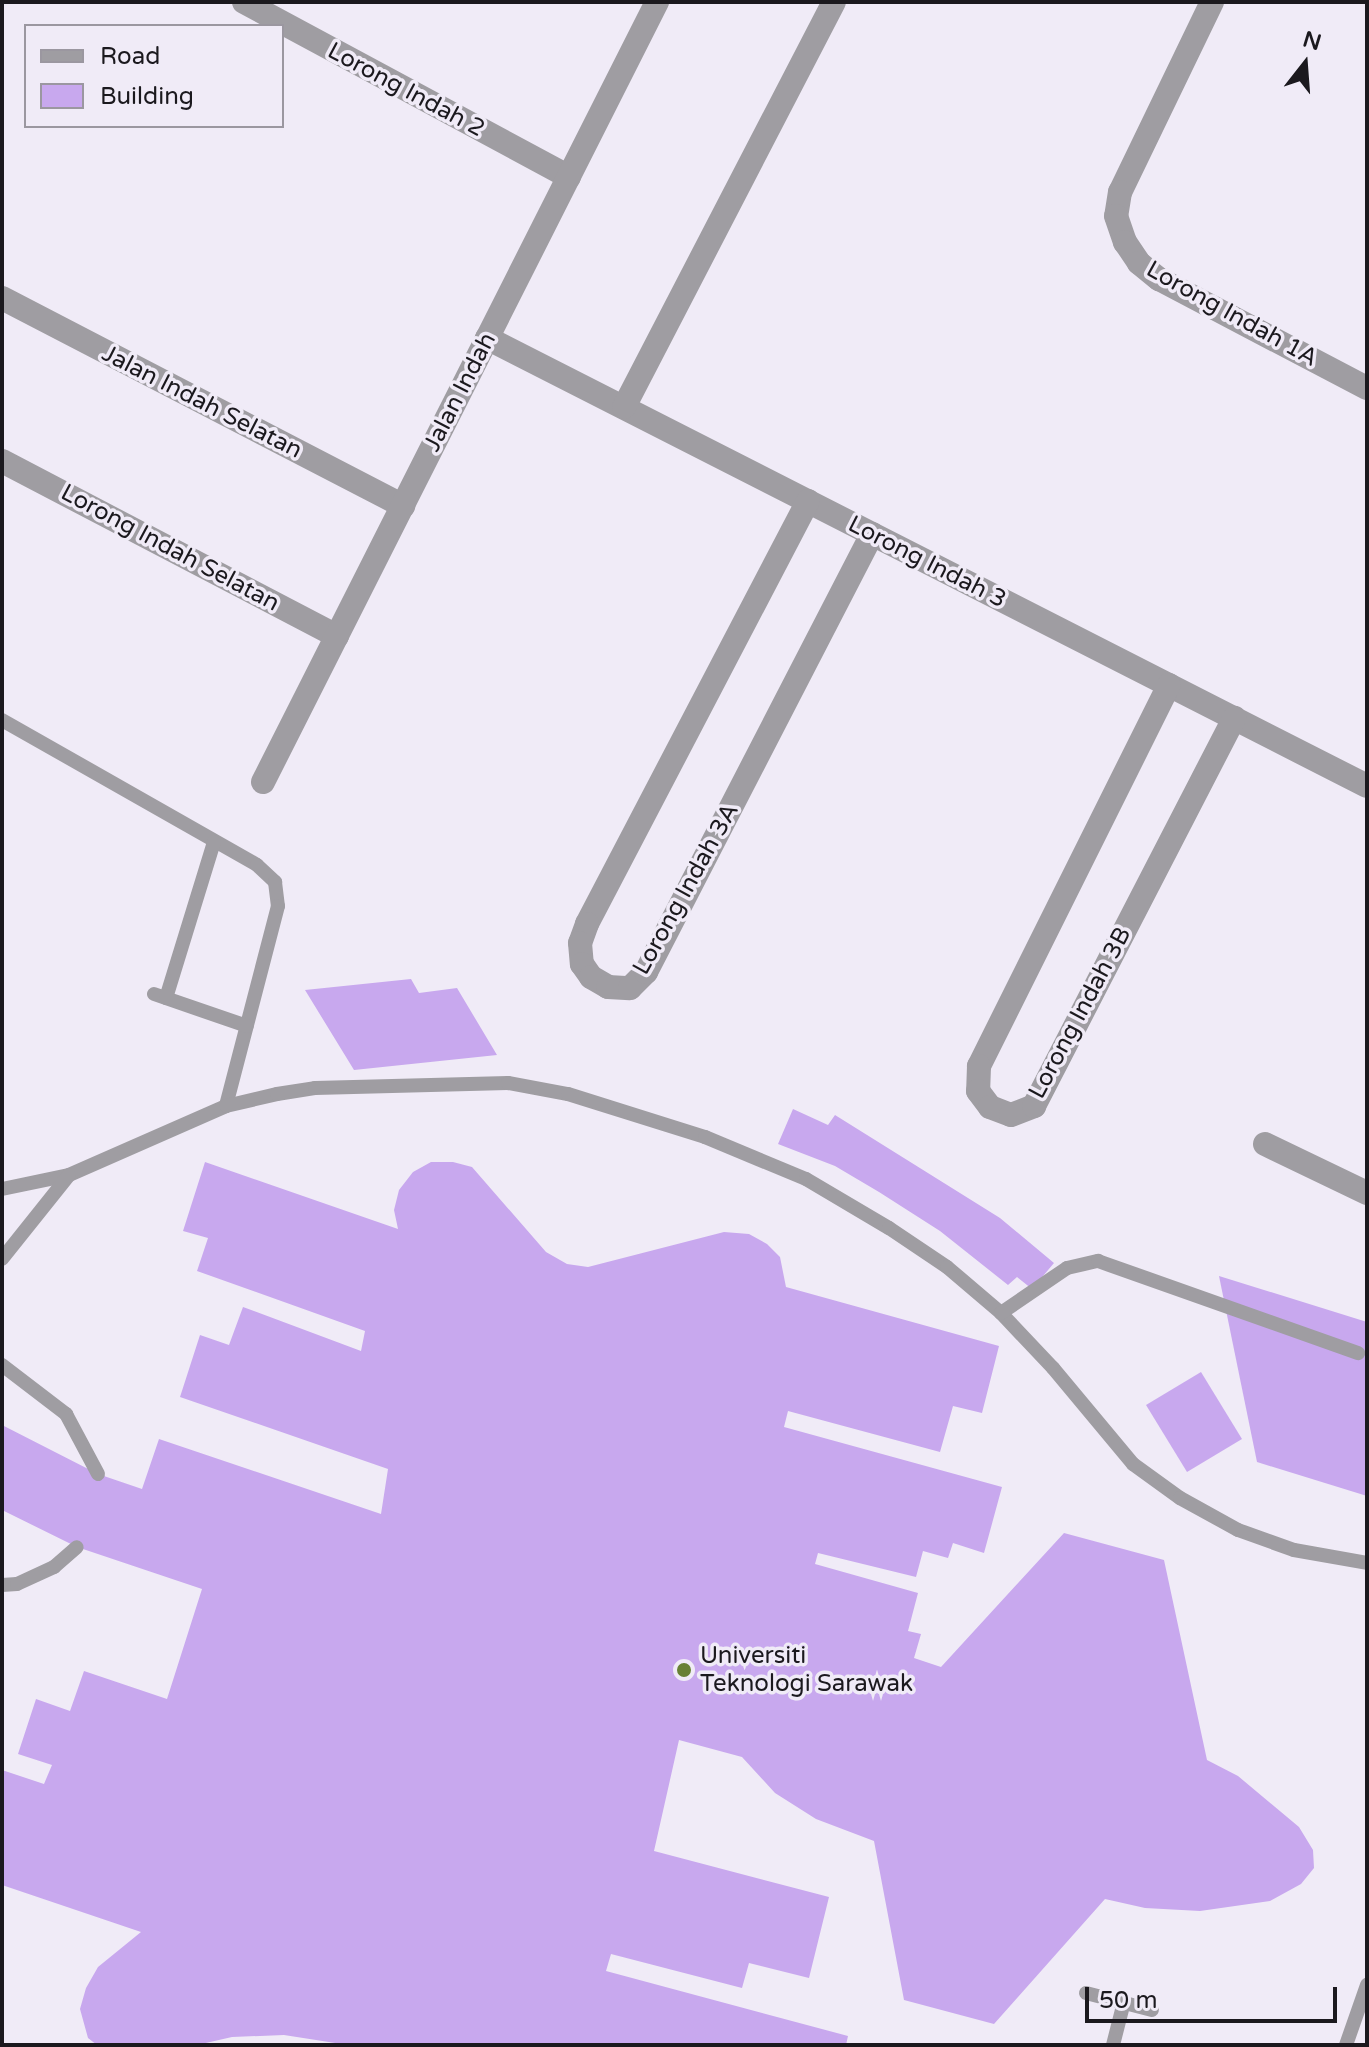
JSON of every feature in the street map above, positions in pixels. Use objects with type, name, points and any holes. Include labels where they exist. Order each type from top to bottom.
[{"type":"street","name":"Lorong Indah 2","points":[[244,2],[569,177]]},
{"type":"street","name":"Jalan Indah","points":[[263,782],[657,2]]},
{"type":"street","points":[[624,407],[834,2]]},
{"type":"street","name":"Lorong Indah 1A","points":[[1212,2],[1120,192],[1116,216],[1125,242],[1139,263],[1159,279],[1367,388]]},
{"type":"street","name":"Jalan Indah Selatan","points":[[2,298],[403,506]]},
{"type":"street","name":"Lorong Indah 3","points":[[487,338],[1367,786]]},
{"type":"street","name":"Lorong Indah Selatan","points":[[2,461],[337,636]]},
{"type":"street","name":"Lorong Indah 3A","points":[[808,501],[587,924],[580,943],[582,964],[591,977],[608,987],[630,988],[646,972],[872,534]]},
{"type":"street","name":"Lorong Indah 3B","points":[[1169,685],[979,1066],[978,1091],[990,1107],[1011,1115],[1034,1106],[1234,718]]},
{"type":"street","points":[[1265,1144],[1367,1193]]},
{"type":"lane","points":[[2,720],[257,865],[275,882],[278,906],[226,1106]]},
{"type":"lane","points":[[214,842],[160,996],[247,1026]]},
{"type":"lane","points":[[2,1189],[69,1175],[226,1106],[329,1087],[508,1083],[568,1094],[705,1137],[806,1179],[947,1267],[1001,1313],[1053,1368],[1133,1464],[1180,1498],[1238,1530],[1294,1550],[1367,1563]]},
{"type":"lane","points":[[2,1259],[69,1175]]},
{"type":"lane","points":[[1001,1313],[1067,1268],[1098,1261],[1358,1353]]},
{"type":"lane","points":[[2,1365],[66,1414],[98,1474]]},
{"type":"lane","points":[[2,1585],[17,1584],[54,1567],[77,1547]]},
{"type":"lane","points":[[1346,2045],[1367,1985]]},
{"type":"lane","points":[[1086,1993],[1152,2010]]},
{"type":"lane","points":[[1113,2045],[1124,2002]]},
{"type":"building","points":[[411,979],[419,993],[457,988],[497,1055],[354,1070],[305,990]]},
{"type":"building","points":[[793,1109],[828,1125],[835,1115],[1000,1218],[1054,1263],[1032,1289],[1017,1277],[1008,1285],[940,1231],[879,1192],[835,1166],[778,1144]]},
{"type":"building","points":[[205,1162],[398,1229],[394,1210],[399,1190],[413,1172],[431,1162],[453,1162],[472,1167],[546,1252],[567,1264],[588,1267],[724,1232],[749,1234],[767,1244],[780,1257],[786,1287],[999,1346],[982,1413],[953,1406],[940,1452],[788,1411],[784,1427],[1002,1487],[984,1553],[953,1543],[948,1558],[923,1551],[916,1577],[818,1553],[815,1564],[918,1593],[908,1631],[921,1634],[914,1658],[941,1667],[1064,1533],[1164,1560],[1207,1760],[1238,1776],[1299,1827],[1313,1850],[1314,1868],[1301,1884],[1270,1901],[1200,1911],[1145,1908],[1105,1899],[994,2024],[904,2000],[874,1841],[816,1819],[775,1793],[742,1757],[679,1740],[654,1851],[829,1897],[809,1978],[749,1963],[742,1988],[611,1954],[606,1971],[848,2036],[846,2045],[348,2045],[284,2035],[232,2037],[197,2045],[97,2045],[88,2038],[80,2009],[86,1988],[98,1967],[141,1932],[2,1885],[2,1770],[44,1784],[52,1765],[18,1754],[36,1699],[70,1711],[84,1671],[167,1699],[202,1589],[77,1547],[2,1510],[2,1425],[98,1474],[142,1489],[159,1439],[381,1514],[388,1469],[180,1397],[200,1335],[229,1345],[243,1307],[361,1351],[365,1331],[197,1271],[208,1238],[183,1231]]},
{"type":"building","points":[[1219,1276],[1367,1322],[1367,1496],[1257,1462]]},
{"type":"building","points":[[1201,1372],[1242,1439],[1187,1472],[1146,1405]]},
{"type":"place","name":"Universiti Teknologi Sarawak","points":[[684,1670]]}]
